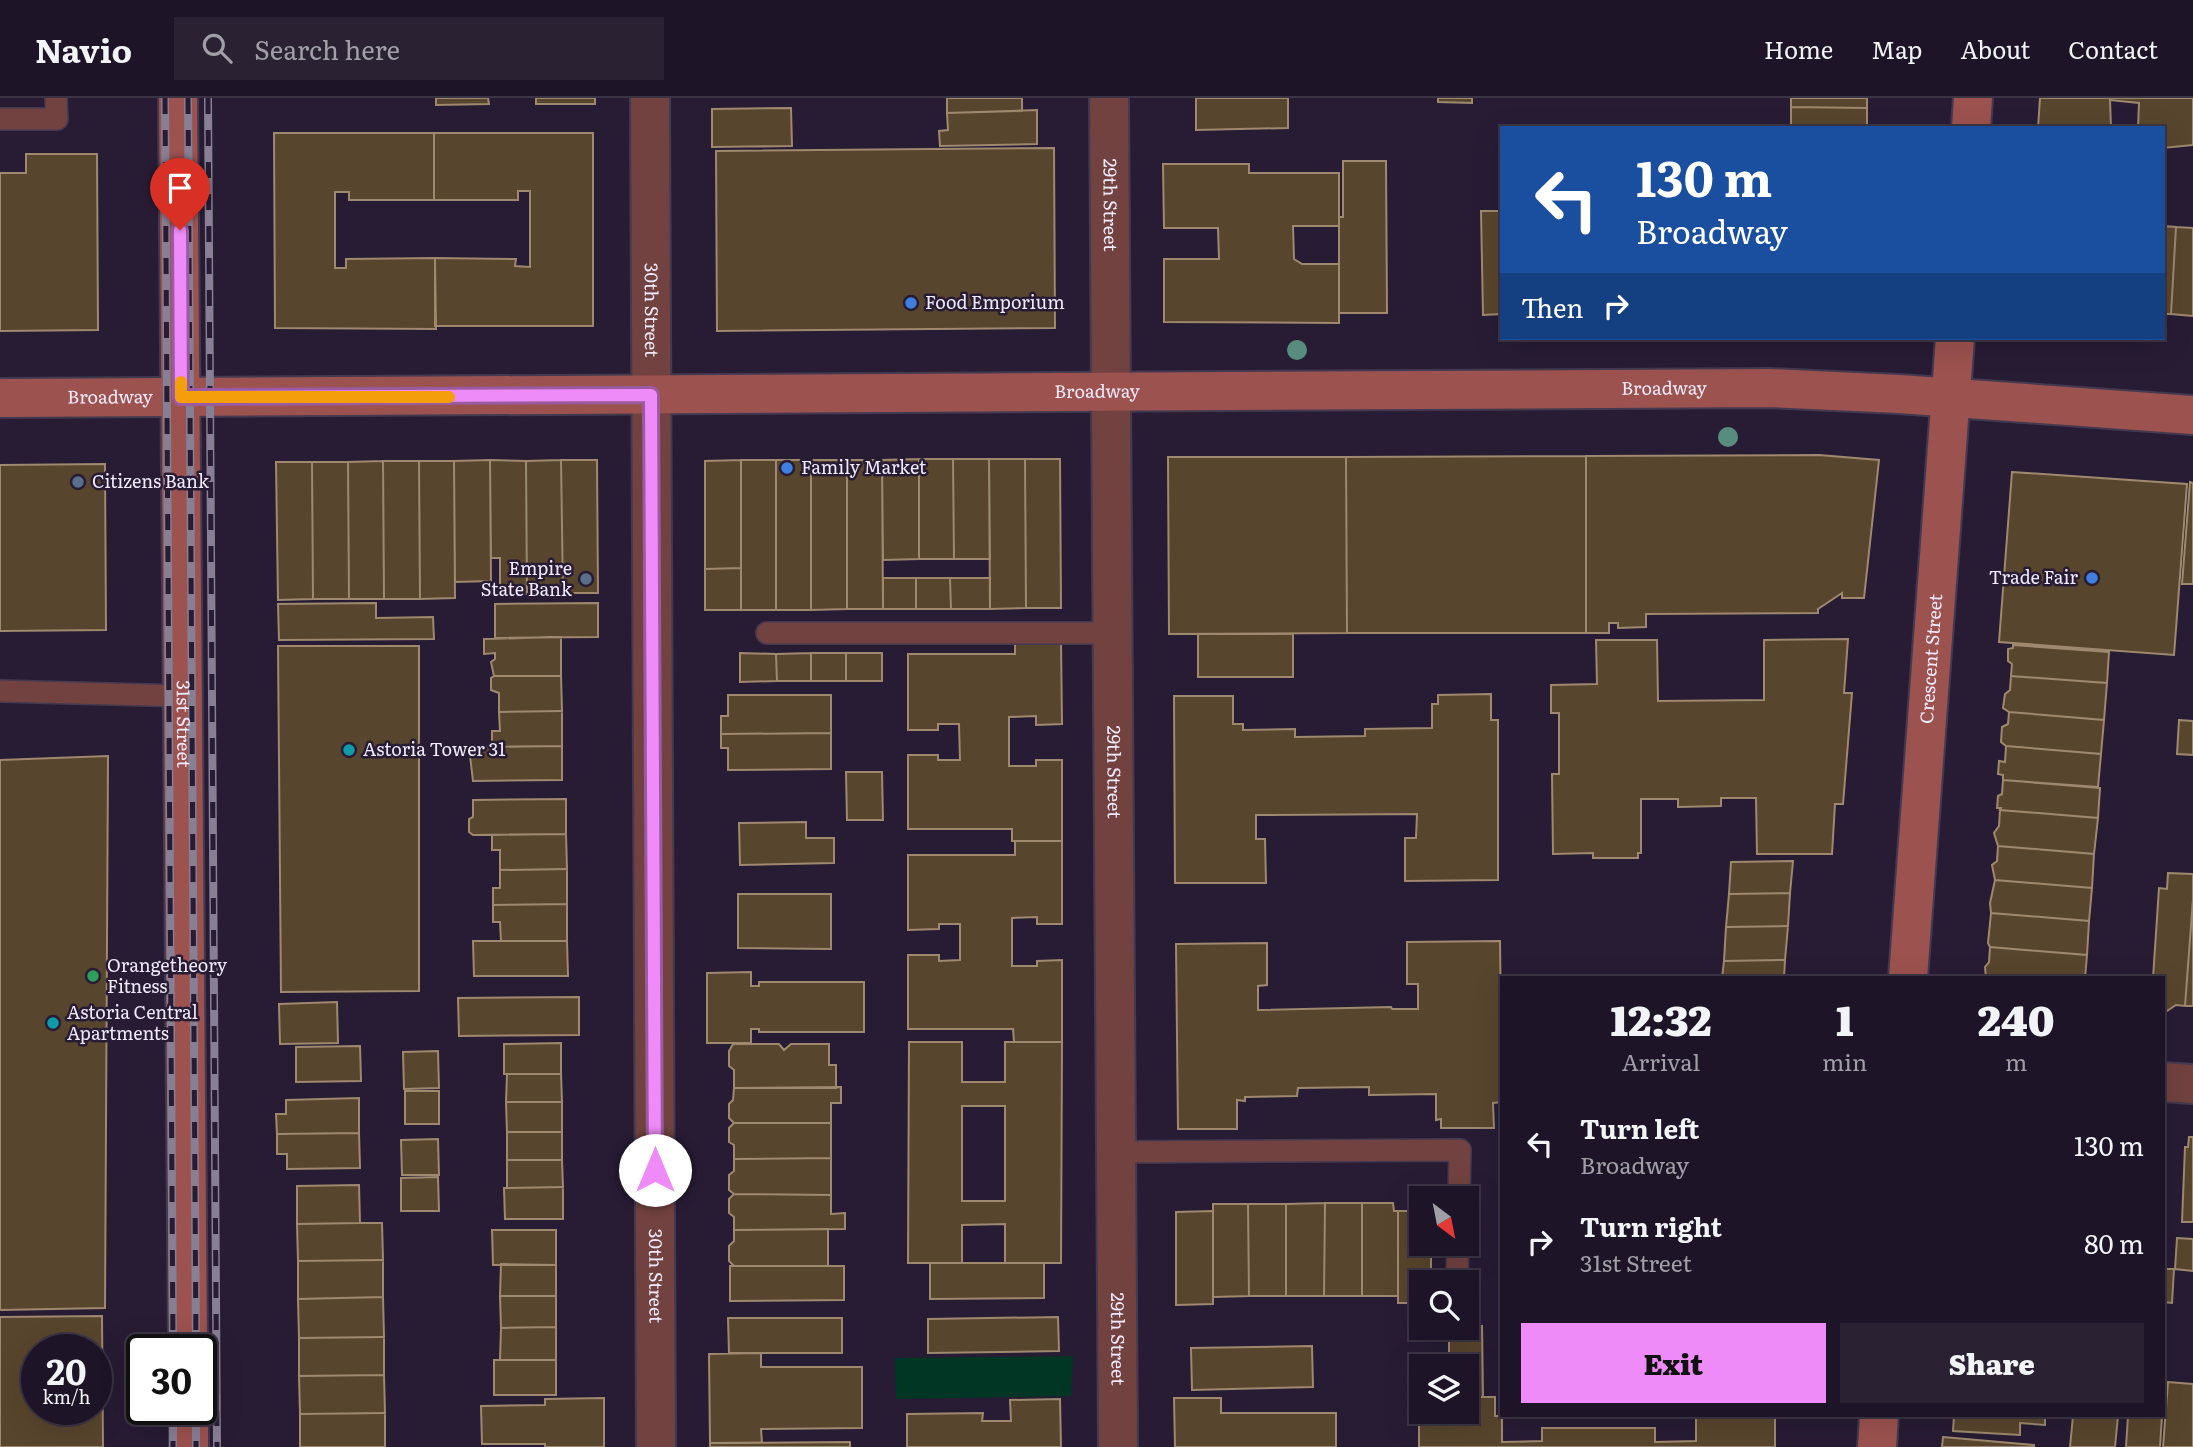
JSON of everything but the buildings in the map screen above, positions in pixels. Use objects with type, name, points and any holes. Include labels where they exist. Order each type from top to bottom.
[{"type":"main road","name":"31st Street","points":[[178,98],[188,1334]]},
{"type":"main road","points":[[1971,126],[1973,98]]},
{"type":"main road","name":"Crescent Street","points":[[1908,976],[1955,340]]},
{"type":"main road","name":"Broadway","points":[[0,398],[1770,388],[2193,415]]},
{"type":"main road","points":[[1877,1447],[1879,1417]]},
{"type":"main road","points":[[189,1425],[189,1447]]},
{"type":"street","name":"30th Street","points":[[650,98],[656,1447]]},
{"type":"street","name":"29th Street","points":[[1110,98],[1118,1447]]},
{"type":"street","points":[[2165,1082],[2193,1084]]},
{"type":"lane","points":[[0,119],[56,109]]},
{"type":"lane","points":[[767,633],[1113,633]]},
{"type":"lane","points":[[0,691],[184,696]]},
{"type":"lane","points":[[1116,1152],[1460,1150],[1459,1186]]},
{"type":"green space","points":[[1073,1356],[1071,1396],[896,1399],[895,1358]]},
{"type":"railway","points":[[165,98],[173,1334]]},
{"type":"railway","points":[[188,98],[196,1334]]},
{"type":"railway","points":[[208,98],[217,1447]]},
{"type":"railway","points":[[173,1425],[173,1447]]},
{"type":"railway","points":[[196,1425],[196,1447]]},
{"type":"slow traffic","points":[[181,382],[181,397],[449,397]]},
{"type":"place","name":"Food Emporium","points":[[911,303]]},
{"type":"place","name":"Family Market","points":[[787,468]]},
{"type":"place","name":"Citizens Bank","points":[[78,482]]},
{"type":"place","name":"Trade Fair","points":[[2092,578]]},
{"type":"place","name":"Empire State Bank","points":[[586,579]]},
{"type":"place","name":"Astoria Tower 31","points":[[349,750]]},
{"type":"place","name":"Orangetheory Fitness","points":[[93,976]]},
{"type":"place","name":"Astoria Central Apartments","points":[[53,1023]]},
{"type":"route","points":[[180,230],[181,397],[651,395],[655,1170]]}]
